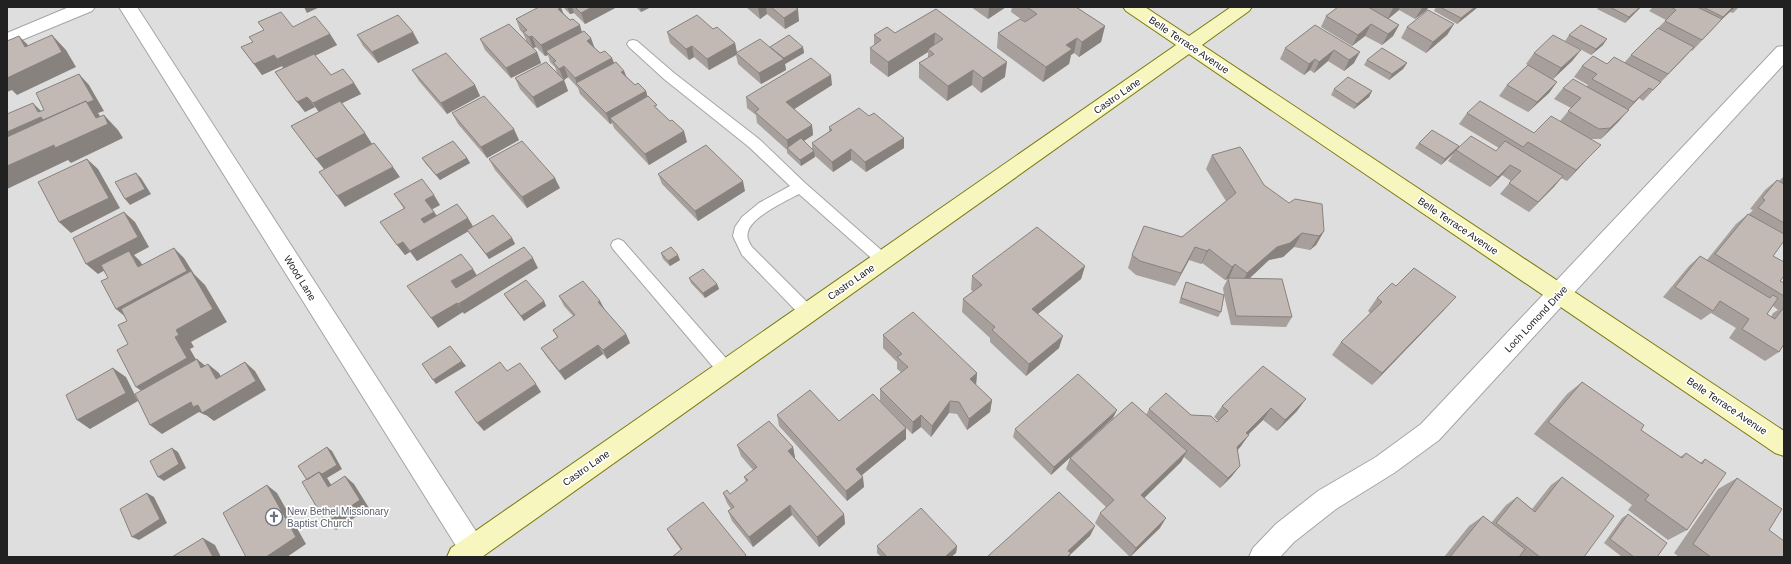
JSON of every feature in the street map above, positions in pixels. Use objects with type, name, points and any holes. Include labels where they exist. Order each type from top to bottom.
[{"type":"street","points":[[7,40],[86,7]]},
{"type":"street","name":"Wood Lane","points":[[128,7],[466,553]]},
{"type":"street","name":"Belle Terrace Avenue","points":[[1132,7],[1784,445]]},
{"type":"street","name":"Castro Lane","points":[[466,553],[1243,7]]},
{"type":"street","name":"Loch Lomond Drive","points":[[1262,557],[1285,533],[1326,500],[1385,465],[1430,432],[1784,52]]},
{"type":"lane","points":[[633,44],[669,76],[754,143],[800,187],[883,260]]},
{"type":"lane","points":[[800,187],[764,207],[746,220],[741,226],[740,233],[742,242],[748,251],[807,312]]},
{"type":"lane","points":[[618,245],[726,370]]},
{"type":"shaded area","points":[[7,7],[1784,7],[1784,557],[7,557]]},
{"type":"building","points":[[539,7],[561,7],[558,9],[570,20],[573,19],[580,25],[541,45],[532,36],[529,37],[523,32],[527,30],[516,19]]},
{"type":"building","points":[[575,7],[592,7],[581,13]]},
{"type":"building","points":[[771,7],[795,7],[798,9],[784,18]]},
{"type":"building","points":[[1027,7],[1076,7],[1105,26],[1082,42],[1077,38],[1066,45],[1072,49],[1046,67],[998,33],[1020,19],[1025,22],[1037,14]]},
{"type":"building","points":[[1338,7],[1368,7],[1399,25],[1388,34],[1371,24],[1358,35],[1326,16]]},
{"type":"building","points":[[1440,7],[1475,7],[1461,18]]},
{"type":"building","points":[[1610,7],[1640,7],[1629,17]]},
{"type":"building","points":[[1671,7],[1697,7],[1722,19],[1702,40],[1665,21],[1676,10]]},
{"type":"building","points":[[1703,7],[1733,7],[1723,17]]},
{"type":"building","points":[[936,9],[1007,62],[983,78],[973,70],[948,86],[919,63],[934,54],[928,49],[943,39],[935,33],[888,62],[870,48],[881,40],[874,35],[887,27],[895,33]]},
{"type":"building","points":[[1428,10],[1454,24],[1433,42],[1407,27]]},
{"type":"building","points":[[281,12],[293,27],[315,16],[330,34],[277,59],[274,55],[254,64],[241,47],[253,42],[249,37],[264,30],[258,22]]},
{"type":"building","points":[[398,15],[413,32],[372,52],[357,35]]},
{"type":"building","points":[[697,15],[713,29],[717,27],[735,43],[707,59],[692,46],[686,49],[667,32]]},
{"type":"building","points":[[509,24],[537,52],[506,68],[480,39]]},
{"type":"building","points":[[1315,25],[1360,52],[1349,60],[1334,50],[1319,62],[1315,59],[1309,64],[1285,48]]},
{"type":"building","points":[[1581,25],[1607,39],[1596,49],[1569,35]]},
{"type":"building","points":[[1658,28],[1694,47],[1668,74],[1631,55]]},
{"type":"building","points":[[584,31],[591,38],[587,41],[600,53],[605,51],[612,58],[575,78],[564,66],[559,69],[553,62],[556,61],[546,51]]},
{"type":"building","points":[[52,35],[62,52],[7,78],[7,41],[19,36],[25,47]]},
{"type":"building","points":[[789,35],[803,47],[784,58],[770,47]]},
{"type":"building","points":[[1553,35],[1581,50],[1561,68],[1534,53]]},
{"type":"building","points":[[760,39],[784,59],[759,73],[736,53]]},
{"type":"building","points":[[1382,48],[1407,63],[1392,74],[1367,60]]},
{"type":"building","points":[[446,53],[475,85],[441,103],[412,70]]},
{"type":"building","points":[[314,54],[331,75],[343,69],[354,83],[313,103],[307,97],[297,102],[275,72]]},
{"type":"building","points":[[1593,56],[1607,64],[1614,57],[1661,82],[1653,90],[1649,88],[1634,102],[1592,79],[1597,74],[1582,66]]},
{"type":"building","points":[[811,58],[831,75],[786,102],[812,125],[787,140],[755,112],[759,109],[746,97]]},
{"type":"building","points":[[546,62],[564,80],[533,97],[515,78]]},
{"type":"building","points":[[616,62],[624,71],[621,72],[635,85],[638,83],[646,91],[606,113],[576,83]]},
{"type":"building","points":[[1528,65],[1557,82],[1537,102],[1507,85]]},
{"type":"building","points":[[79,74],[94,100],[87,103],[86,101],[43,120],[41,117],[7,132],[7,114],[33,103],[38,112],[44,110],[36,93]]},
{"type":"building","points":[[1348,77],[1372,91],[1357,104],[1334,89]]},
{"type":"building","points":[[1573,79],[1629,110],[1610,128],[1599,129],[1568,111],[1581,98],[1563,88]]},
{"type":"building","points":[[484,96],[514,129],[481,147],[452,113]]},
{"type":"building","points":[[648,96],[657,105],[654,106],[670,121],[672,120],[684,131],[645,154],[610,118]]},
{"type":"building","points":[[86,101],[96,118],[104,115],[108,124],[55,148],[54,145],[7,166],[7,137]]},
{"type":"building","points":[[340,101],[365,133],[316,159],[291,126]]},
{"type":"building","points":[[1480,101],[1534,133],[1551,116],[1601,145],[1576,170],[1528,142],[1523,147],[1467,113]]},
{"type":"building","points":[[859,108],[869,116],[874,113],[904,138],[865,162],[851,149],[832,162],[812,143],[832,130],[829,127]]},
{"type":"building","points":[[1432,130],[1459,146],[1445,159],[1419,143]]},
{"type":"building","points":[[1471,136],[1496,151],[1505,141],[1563,176],[1538,202],[1509,183],[1521,171],[1510,165],[1498,177],[1456,150]]},
{"type":"building","points":[[801,138],[814,151],[800,160],[787,148]]},
{"type":"building","points":[[453,141],[467,158],[436,175],[422,158]]},
{"type":"building","points":[[522,141],[555,178],[522,197],[489,159]]},
{"type":"building","points":[[374,143],[393,167],[337,196],[319,172]]},
{"type":"building","points":[[706,145],[743,181],[695,211],[658,174]]},
{"type":"building","points":[[1240,147],[1264,185],[1289,203],[1295,199],[1322,204],[1324,231],[1319,236],[1302,233],[1290,243],[1277,247],[1247,273],[1235,264],[1232,267],[1209,249],[1207,251],[1195,247],[1181,273],[1140,261],[1132,255],[1144,226],[1182,237],[1236,193],[1212,155]]},
{"type":"building","points":[[87,159],[109,198],[59,222],[38,182]]},
{"type":"building","points":[[136,173],[145,189],[125,199],[115,182]]},
{"type":"building","points":[[422,179],[434,195],[425,200],[434,212],[421,219],[424,223],[457,204],[468,218],[410,251],[403,242],[397,245],[380,222],[405,208],[394,194]]},
{"type":"building","points":[[1777,180],[1784,184],[1784,223],[1758,208],[1765,200],[1762,198]]},
{"type":"building","points":[[124,212],[138,237],[86,264],[73,238]]},
{"type":"building","points":[[1748,214],[1784,234],[1784,241],[1773,256],[1784,262],[1784,276],[1780,281],[1784,283],[1784,296],[1715,254]]},
{"type":"building","points":[[493,215],[512,238],[486,254],[467,230]]},
{"type":"building","points":[[1037,227],[1085,266],[1032,309],[1063,336],[1029,364],[992,330],[995,327],[963,299],[982,285],[972,276]]},
{"type":"building","points":[[524,247],[533,258],[458,304],[457,303],[431,318],[407,286],[461,254],[473,269],[451,281],[456,288]]},
{"type":"building","points":[[671,247],[678,255],[668,261],[661,253]]},
{"type":"building","points":[[174,248],[187,271],[116,309],[101,281],[108,278],[101,265],[129,251],[138,267]]},
{"type":"building","points":[[1700,256],[1770,298],[1773,295],[1778,298],[1767,314],[1775,319],[1784,307],[1784,344],[1779,352],[1742,329],[1749,319],[1720,301],[1713,311],[1675,287]]},
{"type":"building","points":[[1414,268],[1456,297],[1382,373],[1341,342],[1382,302],[1377,298],[1392,283],[1396,286]]},
{"type":"building","points":[[703,269],[717,284],[703,293],[689,278]]},
{"type":"building","points":[[191,271],[213,309],[176,330],[179,335],[175,337],[187,358],[136,387],[117,350],[128,344],[118,325],[127,321],[121,309]]},
{"type":"building","points":[[1228,278],[1282,279],[1292,317],[1236,316]]},
{"type":"building","points":[[526,280],[544,301],[521,316],[504,294]]},
{"type":"building","points":[[583,281],[600,301],[598,302],[626,334],[603,350],[598,345],[559,371],[541,348],[558,337],[553,330],[575,315],[559,296]]},
{"type":"building","points":[[1186,282],[1224,295],[1221,312],[1181,298]]},
{"type":"building","points":[[913,312],[977,373],[970,379],[992,400],[969,419],[959,402],[950,401],[932,426],[921,415],[913,422],[880,389],[908,367],[897,357],[902,354],[883,335]]},
{"type":"building","points":[[450,346],[462,361],[433,380],[422,364]]},
{"type":"building","points":[[197,359],[201,368],[208,364],[216,379],[245,362],[256,381],[202,413],[198,405],[193,407],[191,402],[150,425],[135,394]]},
{"type":"building","points":[[500,362],[507,371],[520,363],[536,384],[477,423],[455,392]]},
{"type":"building","points":[[1263,366],[1306,399],[1285,420],[1271,408],[1246,433],[1249,435],[1237,447],[1240,466],[1228,478],[1149,409],[1166,393],[1191,415],[1211,416],[1217,422],[1228,411],[1222,406]]},
{"type":"building","points":[[113,368],[126,393],[77,420],[66,395]]},
{"type":"building","points":[[1078,374],[1117,410],[1054,467],[1015,429]]},
{"type":"building","points":[[1582,382],[1644,425],[1641,430],[1682,458],[1686,453],[1702,464],[1705,459],[1726,473],[1687,530],[1645,500],[1649,495],[1548,422]]},
{"type":"building","points":[[810,390],[839,421],[873,394],[906,428],[856,469],[863,477],[846,491],[777,415]]},
{"type":"building","points":[[1132,402],[1187,451],[1141,495],[1166,518],[1136,548],[1100,513],[1114,500],[1070,458]]},
{"type":"building","points":[[769,421],[793,447],[788,451],[844,514],[817,537],[790,505],[749,537],[728,511],[734,507],[723,493],[727,490],[730,494],[748,480],[744,477],[757,467],[737,445]]},
{"type":"building","points":[[327,447],[337,465],[322,474],[319,472],[307,480],[298,466]]},
{"type":"building","points":[[172,448],[179,464],[158,477],[150,461]]},
{"type":"building","points":[[319,472],[328,487],[345,476],[360,500],[326,523],[302,482]]},
{"type":"building","points":[[1562,477],[1614,516],[1584,557],[1540,557],[1496,523],[1517,497],[1535,512]]},
{"type":"building","points":[[1737,478],[1782,509],[1769,530],[1784,541],[1784,557],[1711,557],[1693,544]]},
{"type":"building","points":[[267,485],[296,537],[266,557],[246,557],[223,513]]},
{"type":"building","points":[[1059,492],[1095,526],[1068,551],[1071,553],[1067,557],[987,557]]},
{"type":"building","points":[[147,493],[160,519],[132,537],[120,509]]},
{"type":"building","points":[[703,502],[746,555],[744,557],[672,557],[682,549],[667,529]]},
{"type":"building","points":[[921,508],[957,546],[945,557],[887,557],[877,546]]},
{"type":"building","points":[[1628,514],[1667,543],[1657,557],[1634,557],[1610,539]]},
{"type":"building","points":[[1483,516],[1525,549],[1519,557],[1450,557]]},
{"type":"building","points":[[203,538],[213,557],[172,557]]},
{"type":"place","name":"New Bethel Missionary Baptist Church","points":[[274,517]]}]
